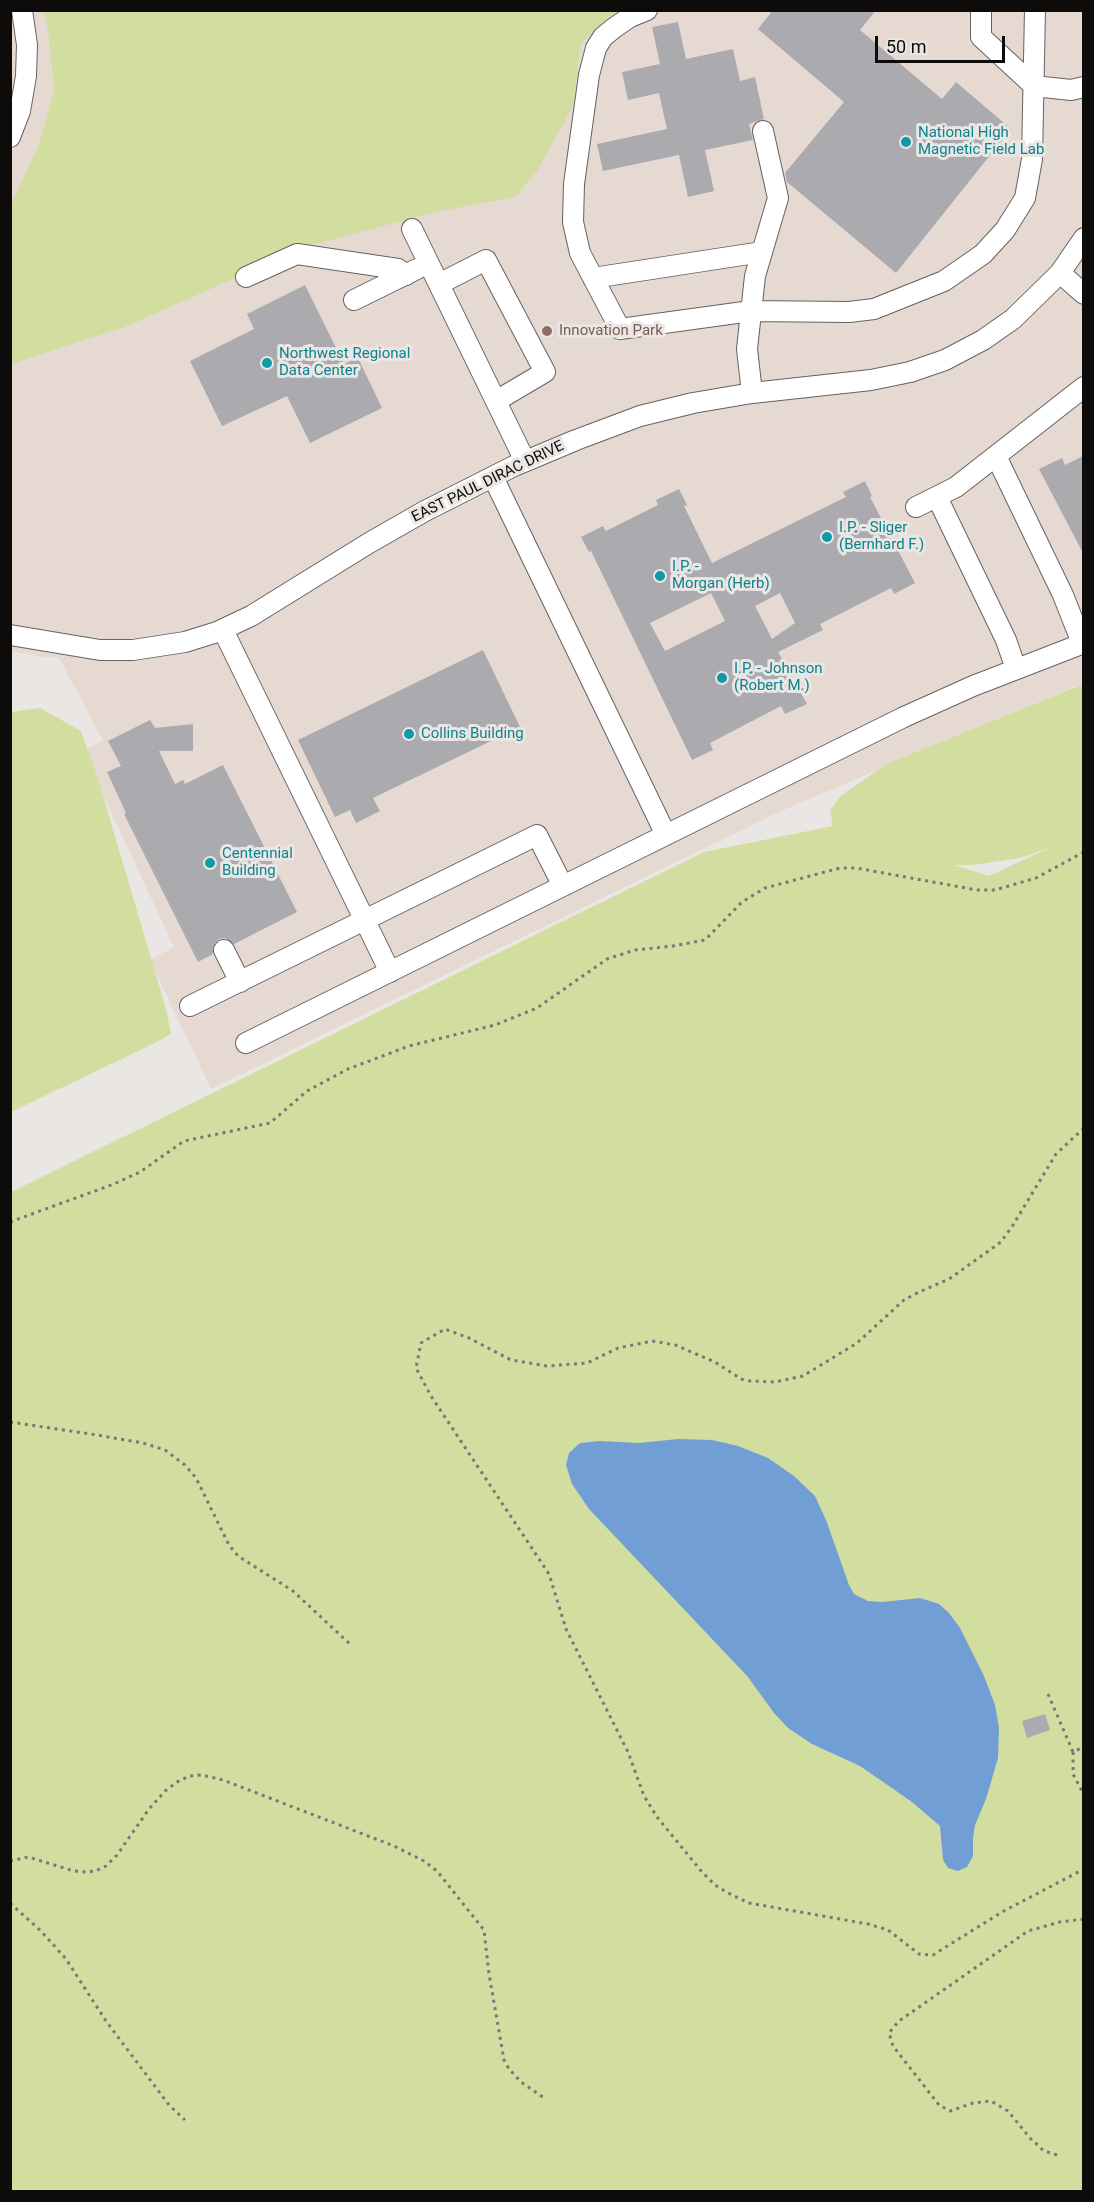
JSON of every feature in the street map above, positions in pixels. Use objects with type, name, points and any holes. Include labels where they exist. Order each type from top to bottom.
[{"type":"street","points":[[10,137],[20,111],[26,76],[27,45],[22,10]]},
{"type":"street","points":[[647,10],[630,17],[603,37],[596,48],[589,75],[574,184],[573,222],[580,253],[620,329],[751,311],[849,312],[874,309],[944,281],[983,254],[1005,230],[1025,198],[1032,159],[1035,10]]},
{"type":"street","points":[[981,10],[981,37],[1034,86],[1071,90],[1083,87]]},
{"type":"street","points":[[752,393],[747,349],[755,276],[778,198],[763,131]]},
{"type":"street","points":[[412,228],[525,461]]},
{"type":"street","name":"EAST PAUL DIRAC DRIVE","points":[[10,635],[100,650],[133,650],[185,642],[223,630],[251,616],[424,511],[525,461],[640,416],[693,403],[752,393],[871,380],[910,372],[945,360],[983,340],[1013,319],[1060,273],[1083,238]]},
{"type":"street","points":[[593,278],[762,252]]},
{"type":"street","points":[[246,277],[297,254],[398,268],[406,274]]},
{"type":"street","points":[[439,284],[486,260],[545,372],[496,400]]},
{"type":"street","points":[[354,300],[429,263]]},
{"type":"street","points":[[1060,273],[1083,294]]},
{"type":"street","points":[[916,507],[956,487],[1083,387]]},
{"type":"street","points":[[246,1043],[904,717],[973,686],[1083,643],[1063,595],[996,456]]},
{"type":"street","points":[[493,477],[666,835]]},
{"type":"street","points":[[937,497],[1006,640],[1016,669]]},
{"type":"street","points":[[223,630],[390,972]]},
{"type":"street","points":[[190,1006],[537,835],[563,886]]},
{"type":"street","points":[[224,950],[240,982]]},
{"type":"path","points":[[10,1222],[114,1184],[140,1172],[184,1141],[270,1123],[307,1090],[348,1069],[410,1047],[495,1025],[537,1008],[607,959],[635,950],[705,940],[742,902],[765,888],[840,868],[856,868],[977,890],[995,890],[1036,878],[1083,852]]},
{"type":"path","points":[[1083,1128],[1056,1154],[1001,1242],[949,1280],[904,1300],[858,1343],[803,1376],[775,1382],[741,1379],[715,1362],[675,1345],[652,1341],[618,1348],[587,1363],[548,1366],[511,1360],[469,1338],[445,1329],[421,1343],[416,1368],[431,1396],[549,1574],[566,1629],[628,1752],[644,1796],[657,1817],[715,1885],[749,1903],[868,1924],[888,1930],[919,1954],[933,1955],[1002,1912],[1083,1869]]},
{"type":"path","points":[[10,1422],[143,1443],[165,1450],[185,1465],[196,1478],[229,1545],[238,1556],[293,1591],[351,1645]]},
{"type":"path","points":[[1048,1694],[1073,1752],[1073,1774],[1083,1795]]},
{"type":"path","points":[[1073,1752],[1083,1748]]},
{"type":"path","points":[[10,1861],[28,1857],[74,1871],[95,1871],[106,1866],[117,1855],[165,1791],[189,1776],[202,1775],[223,1780],[394,1846],[424,1861],[437,1871],[484,1930],[504,2060],[521,2082],[544,2098]]},
{"type":"path","points":[[10,1904],[40,1930],[66,1959],[106,2021],[169,2105],[185,2120]]},
{"type":"path","points":[[1057,2155],[1044,2151],[1030,2138],[1008,2110],[991,2101],[973,2103],[950,2111],[939,2105],[893,2046],[889,2032],[899,2021],[1028,1931],[1060,1922],[1083,1919]]},
{"type":"shaded area","name":"Innovation Park","points":[[11,11],[1083,11],[1083,683],[781,811],[211,1089],[150,960],[174,947],[83,752],[103,740],[59,658],[11,651]]},
{"type":"green space","points":[[43,11],[617,11],[581,43],[573,106],[537,171],[515,197],[440,211],[307,246],[125,327],[11,364],[11,205],[39,145],[54,90],[48,30]]},
{"type":"green space","points":[[1083,684],[1083,2191],[11,2192],[11,1192],[704,852],[833,826],[830,810],[841,796],[885,765]],"holes":[[[1049,848],[989,876],[954,865],[973,865],[1020,858]]]},
{"type":"green space","points":[[40,708],[81,731],[99,782],[166,1009],[171,1034],[11,1112],[11,712]]},
{"type":"water","points":[[678,1439],[712,1440],[738,1446],[768,1458],[794,1476],[815,1496],[854,1594],[868,1601],[882,1602],[920,1598],[939,1604],[960,1628],[984,1676],[995,1705],[999,1728],[998,1758],[986,1799],[975,1825],[973,1856],[967,1867],[958,1871],[948,1868],[943,1860],[940,1826],[912,1802],[860,1766],[812,1744],[788,1728],[748,1677],[589,1509],[572,1484],[566,1465],[569,1453],[580,1443],[600,1441],[639,1443]]},
{"type":"building","name":"National High Magnetic Field Lab","points":[[773,10],[876,10],[860,30],[942,99],[956,82],[1011,129],[896,273],[787,182],[785,173],[844,102],[758,29]]},
{"type":"building","points":[[678,22],[686,59],[733,49],[740,81],[755,77],[764,119],[749,124],[753,140],[705,150],[714,191],[688,197],[679,155],[603,171],[597,144],[667,129],[659,93],[628,100],[622,72],[660,64],[652,27]]},
{"type":"building","name":"Northwest Regional Data Center","points":[[305,285],[344,364],[358,358],[382,408],[310,443],[287,396],[222,426],[190,361],[254,329],[247,314]]},
{"type":"building","points":[[1083,456],[1083,553],[1039,469],[1062,458],[1065,465]]},
{"type":"building","points":[[865,481],[872,496],[870,497],[915,583],[894,594],[891,588],[820,624],[823,630],[778,652],[807,704],[785,714],[781,706],[710,743],[713,750],[692,760],[591,551],[589,552],[581,537],[603,526],[606,531],[658,505],[656,500],[679,489],[687,505],[684,506],[712,563],[846,497],[843,492]],"holes":[[[711,593],[725,621],[665,651],[650,623]],[[780,593],[795,623],[772,639],[755,606]]]},
{"type":"building","name":"Collins Building","points":[[483,650],[520,727],[373,798],[380,811],[356,823],[350,810],[335,817],[298,740]]},
{"type":"building","name":"Centennial Building","points":[[150,720],[155,728],[193,724],[193,751],[159,751],[175,784],[183,780],[185,784],[223,765],[297,912],[234,944],[225,938],[219,939],[214,944],[213,954],[198,962],[124,814],[126,813],[107,772],[121,766],[108,741]]},
{"type":"building","points":[[1045,1714],[1050,1730],[1027,1738],[1022,1721]]},
{"type":"place","name":"National High Magnetic Field Lab","points":[[906,142]]},
{"type":"place","name":"Innovation Park","points":[[547,331]]},
{"type":"place","name":"Northwest Regional Data Center","points":[[267,363]]},
{"type":"place","name":"I.P. - Sliger (Bernhard F.)","points":[[827,537]]},
{"type":"place","name":"I.P. - Morgan (Herb)","points":[[660,576]]},
{"type":"place","name":"I.P. - Johnson (Robert M.)","points":[[722,678]]},
{"type":"place","name":"Collins Building","points":[[409,734]]},
{"type":"place","name":"Centennial Building","points":[[210,863]]}]
